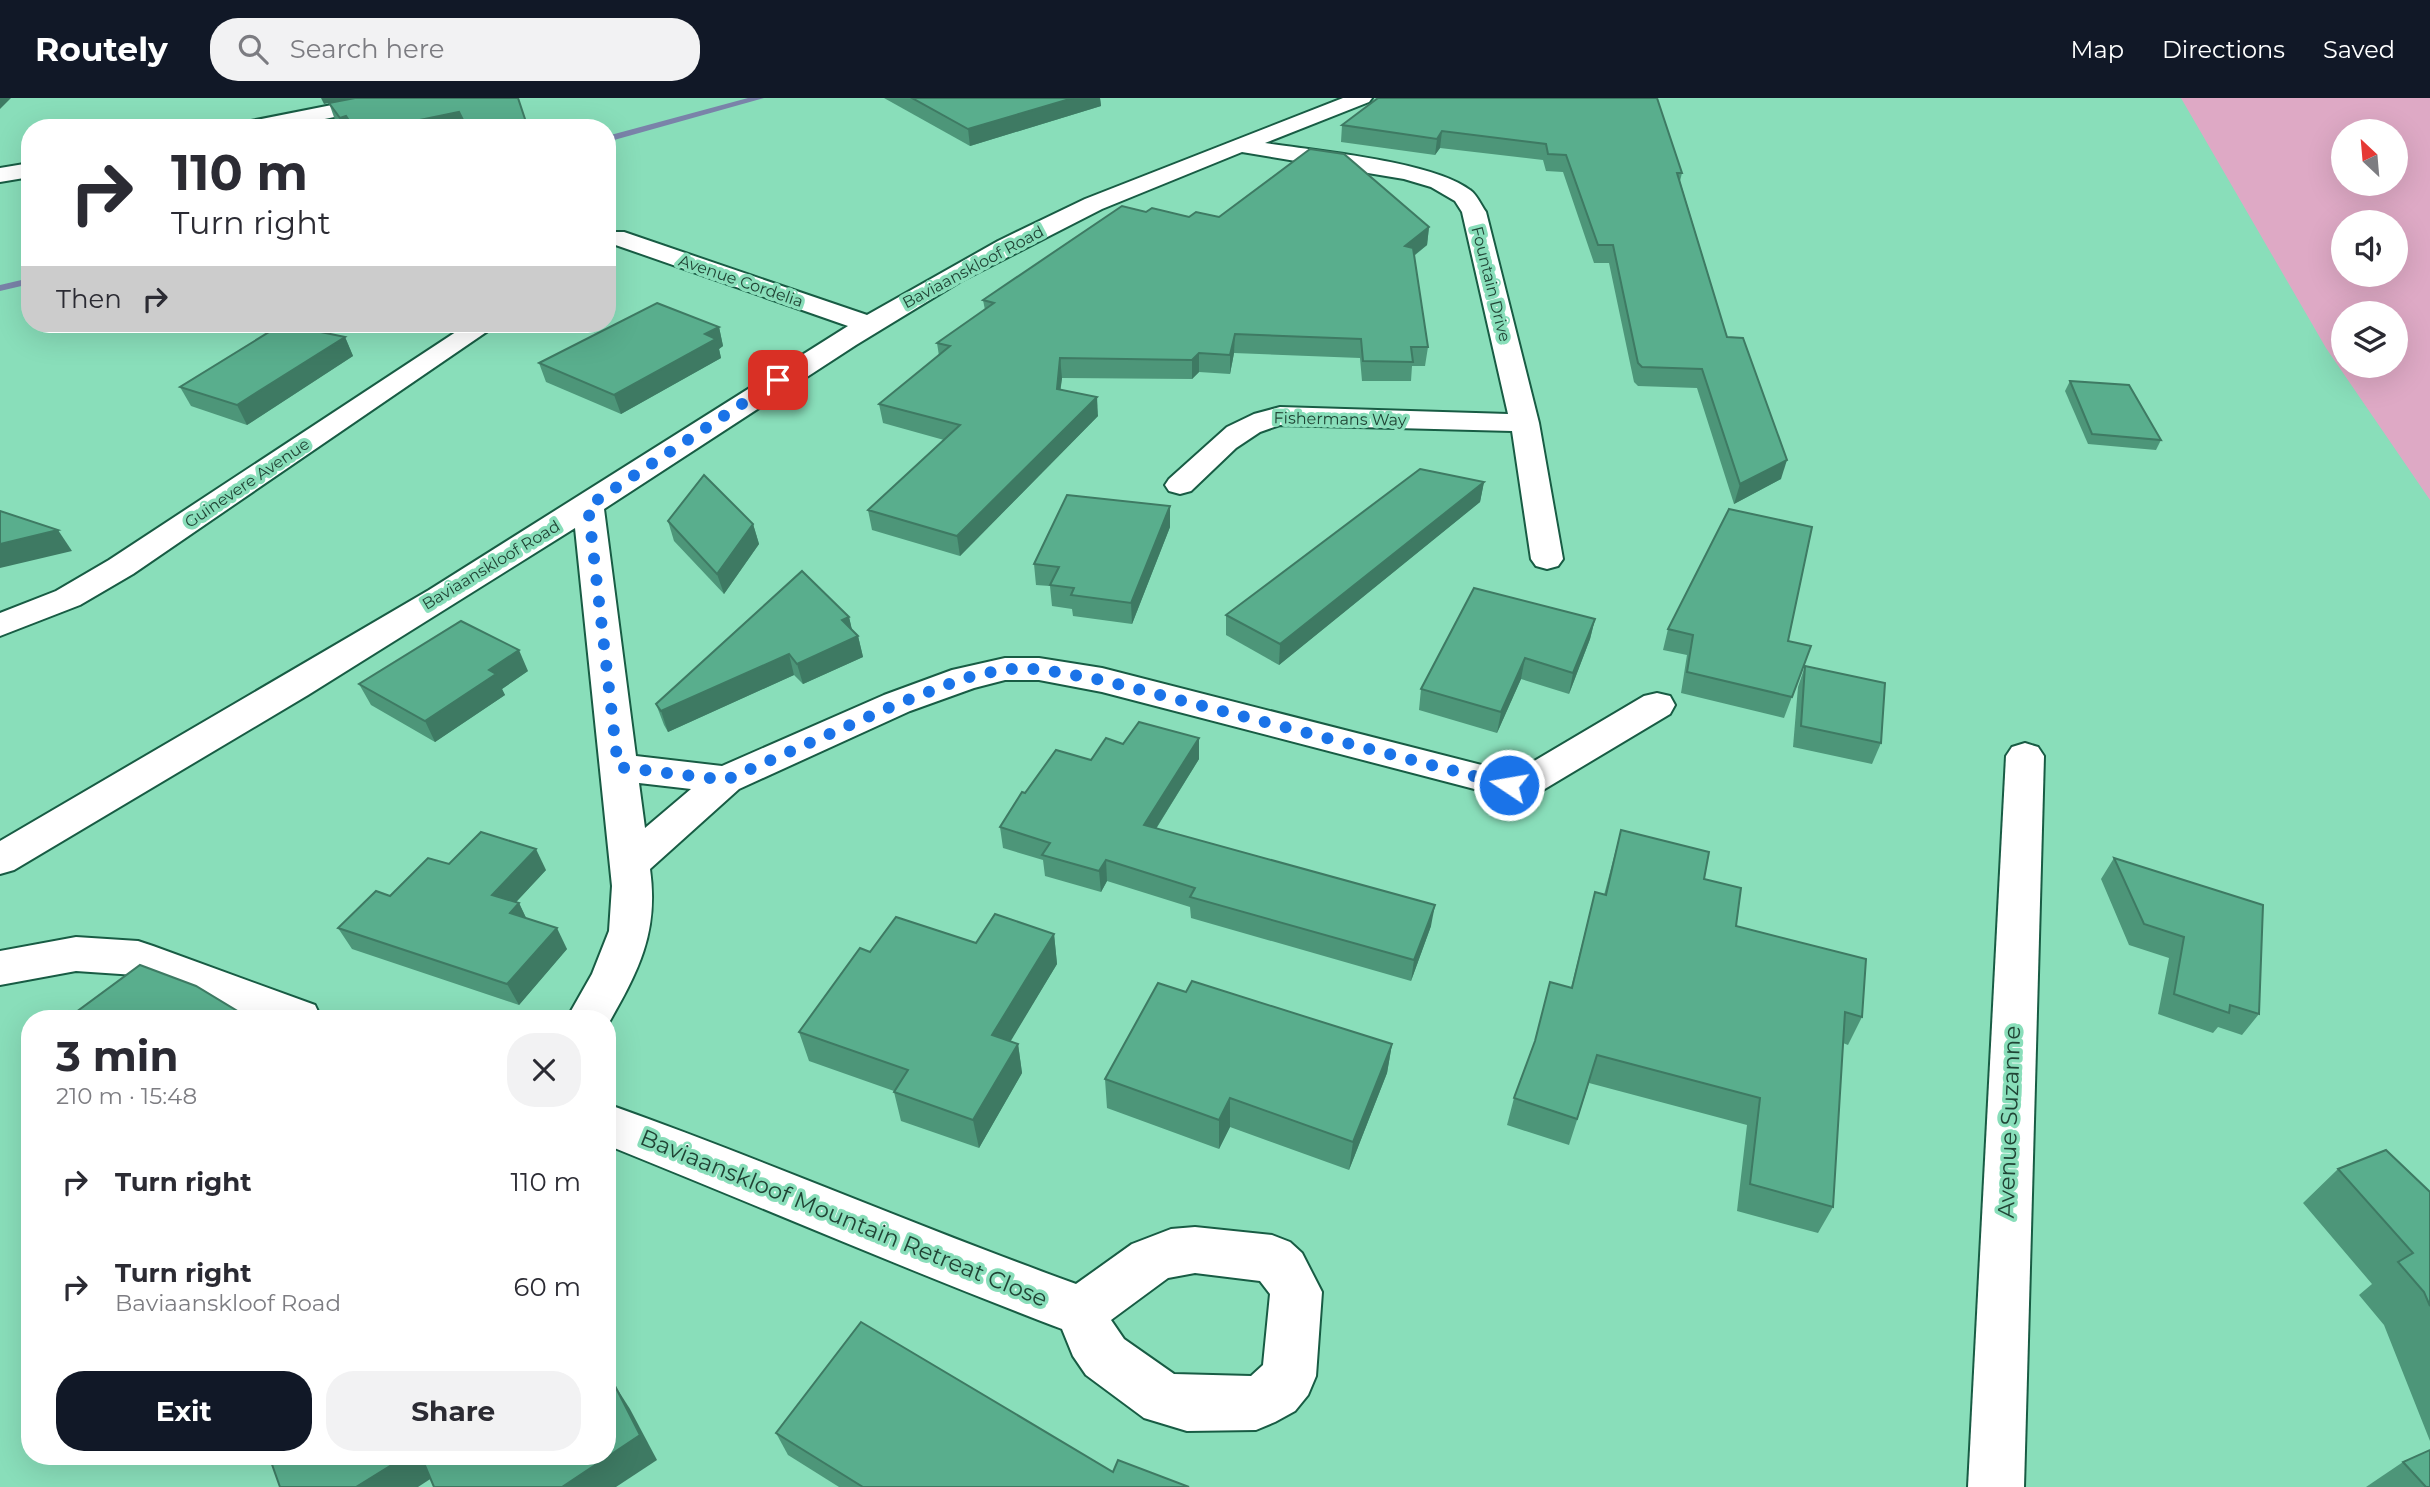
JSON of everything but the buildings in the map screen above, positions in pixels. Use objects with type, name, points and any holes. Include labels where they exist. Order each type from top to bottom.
[{"type":"street","points":[[292,119],[399,98]]},
{"type":"street","name":"Baviaanskloof Road","points":[[0,859],[95,806],[588,506],[867,324],[1008,245],[1120,192],[1362,98]]},
{"type":"street","name":"Fountain Drive","points":[[1241,145],[1406,173],[1439,182],[1464,196],[1474,212],[1525,423],[1547,559]]},
{"type":"street","points":[[0,175],[21,172]]},
{"type":"street","points":[[616,236],[640,219]]},
{"type":"street","name":"Avenue Cordelia","points":[[616,241],[867,324]]},
{"type":"street","name":"Guinevere Avenue","points":[[0,625],[68,598],[121,567],[472,333]]},
{"type":"street","name":"Fishermans Way","points":[[1180,485],[1237,431],[1272,417],[1525,423]]},
{"type":"street","points":[[588,506],[630,864],[630,931],[612,979],[594,1010]]},
{"type":"street","points":[[630,864],[726,780],[897,704],[965,678],[1005,669],[1039,669],[1102,680],[1509,785],[1530,781],[1657,705]]},
{"type":"street","name":"Avenue Suzanne","points":[[1996,1487],[2025,757]]},
{"type":"street","points":[[618,767],[726,780]]},
{"type":"street","points":[[0,968],[76,954],[138,958],[278,1010]]},
{"type":"street","name":"Baviaanskloof Mountain Retreat Close","points":[[616,1128],[842,1216],[934,1257],[1081,1311]]},
{"type":"shaded area","points":[[2181,98],[2430,98],[2430,500],[2347,378],[2408,378],[2408,301],[2331,301],[2331,355]]},
{"type":"waterway","points":[[616,137],[759,98]]},
{"type":"waterway","points":[[0,288],[21,283]]},
{"type":"route","points":[[778,380],[588,506],[618,767],[726,780],[897,704],[965,678],[1005,669],[1039,669],[1102,680],[1509,785]]}]
